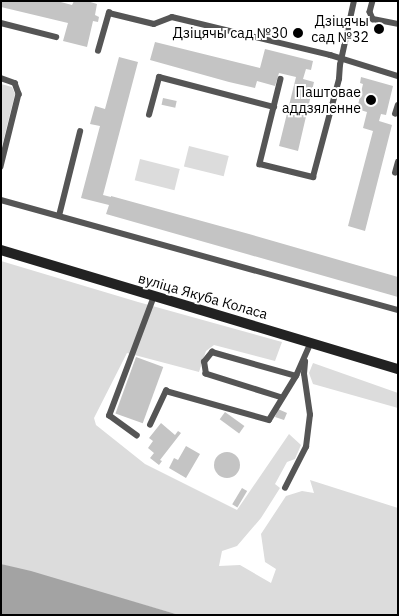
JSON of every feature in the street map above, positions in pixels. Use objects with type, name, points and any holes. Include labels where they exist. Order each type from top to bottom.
[{"type":"street","name":"вуліца Якуба Коласа","points":[[1,250],[398,369]]},
{"type":"lane","points":[[281,79],[260,164],[313,177],[339,79],[341,60],[354,1]]},
{"type":"lane","points":[[373,1],[370,12],[373,19],[398,24]]},
{"type":"lane","points":[[98,51],[109,13],[154,24],[172,18],[330,55],[341,60],[398,76]]},
{"type":"lane","points":[[1,23],[56,37]]},
{"type":"lane","points":[[149,115],[159,77],[274,107]]},
{"type":"lane","points":[[1,78],[15,83],[19,94],[1,167]]},
{"type":"lane","points":[[395,114],[398,105]]},
{"type":"lane","points":[[59,216],[80,132]]},
{"type":"lane","points":[[395,173],[398,162]]},
{"type":"lane","points":[[1,200],[398,310]]},
{"type":"lane","points":[[136,436],[109,416],[154,296]]},
{"type":"lane","points":[[150,425],[166,391],[269,420],[296,376],[311,342]]},
{"type":"lane","points":[[282,398],[206,374],[204,362],[212,352],[296,376]]},
{"type":"lane","points":[[285,488],[306,447],[310,415],[304,374],[305,358]]},
{"type":"shaded area","points":[[1,84],[12,87],[15,94],[1,150]]},
{"type":"shaded area","points":[[189,146],[229,156],[224,176],[184,166]]},
{"type":"shaded area","points":[[140,159],[180,169],[174,190],[135,180]]},
{"type":"shaded area","points":[[1,261],[282,342],[275,361],[214,345],[206,351],[199,372],[127,353],[94,418],[96,425],[145,464],[237,510],[289,434],[301,445],[295,459],[287,462],[275,484],[280,488],[261,518],[237,546],[222,551],[219,566],[240,565],[271,583],[276,569],[265,562],[261,534],[286,496],[302,491],[314,493],[310,480],[398,508],[398,615],[179,615],[1,564]]},
{"type":"shaded area","points":[[313,363],[398,393],[398,408],[313,384],[309,373]]},
{"type":"shaded area","points":[[1,564],[31,571],[179,615],[1,615]]},
{"type":"building","points":[[1,1],[57,1],[72,5],[74,1],[87,1],[97,4],[95,15],[99,17],[98,22],[93,21],[87,47],[63,41],[68,23],[1,7]]},
{"type":"building","points":[[155,42],[260,68],[265,49],[313,61],[311,70],[306,69],[303,79],[314,82],[298,151],[279,146],[296,77],[279,73],[275,86],[257,81],[255,88],[229,82],[150,60]]},
{"type":"building","points":[[119,57],[138,62],[103,195],[249,234],[398,277],[398,297],[106,214],[109,205],[81,198],[100,126],[90,124],[95,106],[105,109]]},
{"type":"building","points":[[361,77],[393,86],[386,115],[381,114],[379,121],[392,125],[365,231],[348,226],[373,131],[363,128],[367,112],[357,109],[363,84],[360,83]]},
{"type":"building","points":[[163,98],[177,101],[175,108],[162,105]]},
{"type":"building","points":[[136,357],[163,367],[143,423],[115,413]]},
{"type":"building","points":[[278,409],[287,413],[284,420],[275,417]]},
{"type":"building","points":[[225,412],[244,426],[239,433],[220,419]]},
{"type":"building","points":[[161,423],[175,435],[178,431],[181,433],[160,460],[162,461],[159,465],[150,458],[154,453],[148,448],[153,441],[149,438]]},
{"type":"building","points":[[186,446],[200,454],[186,478],[169,468],[174,458],[178,460]]},
{"type":"building","points":[[227,452],[236,456],[240,465],[236,474],[227,478],[218,474],[214,465],[218,456]]},
{"type":"building","points":[[242,488],[247,491],[237,507],[232,504]]},
{"type":"place","name":"Дзіцячы сад №32","points":[[379,29]]},
{"type":"place","name":"Дзіцячы сад №30","points":[[298,33]]},
{"type":"place","name":"Паштовае аддзяленне","points":[[371,100]]}]
